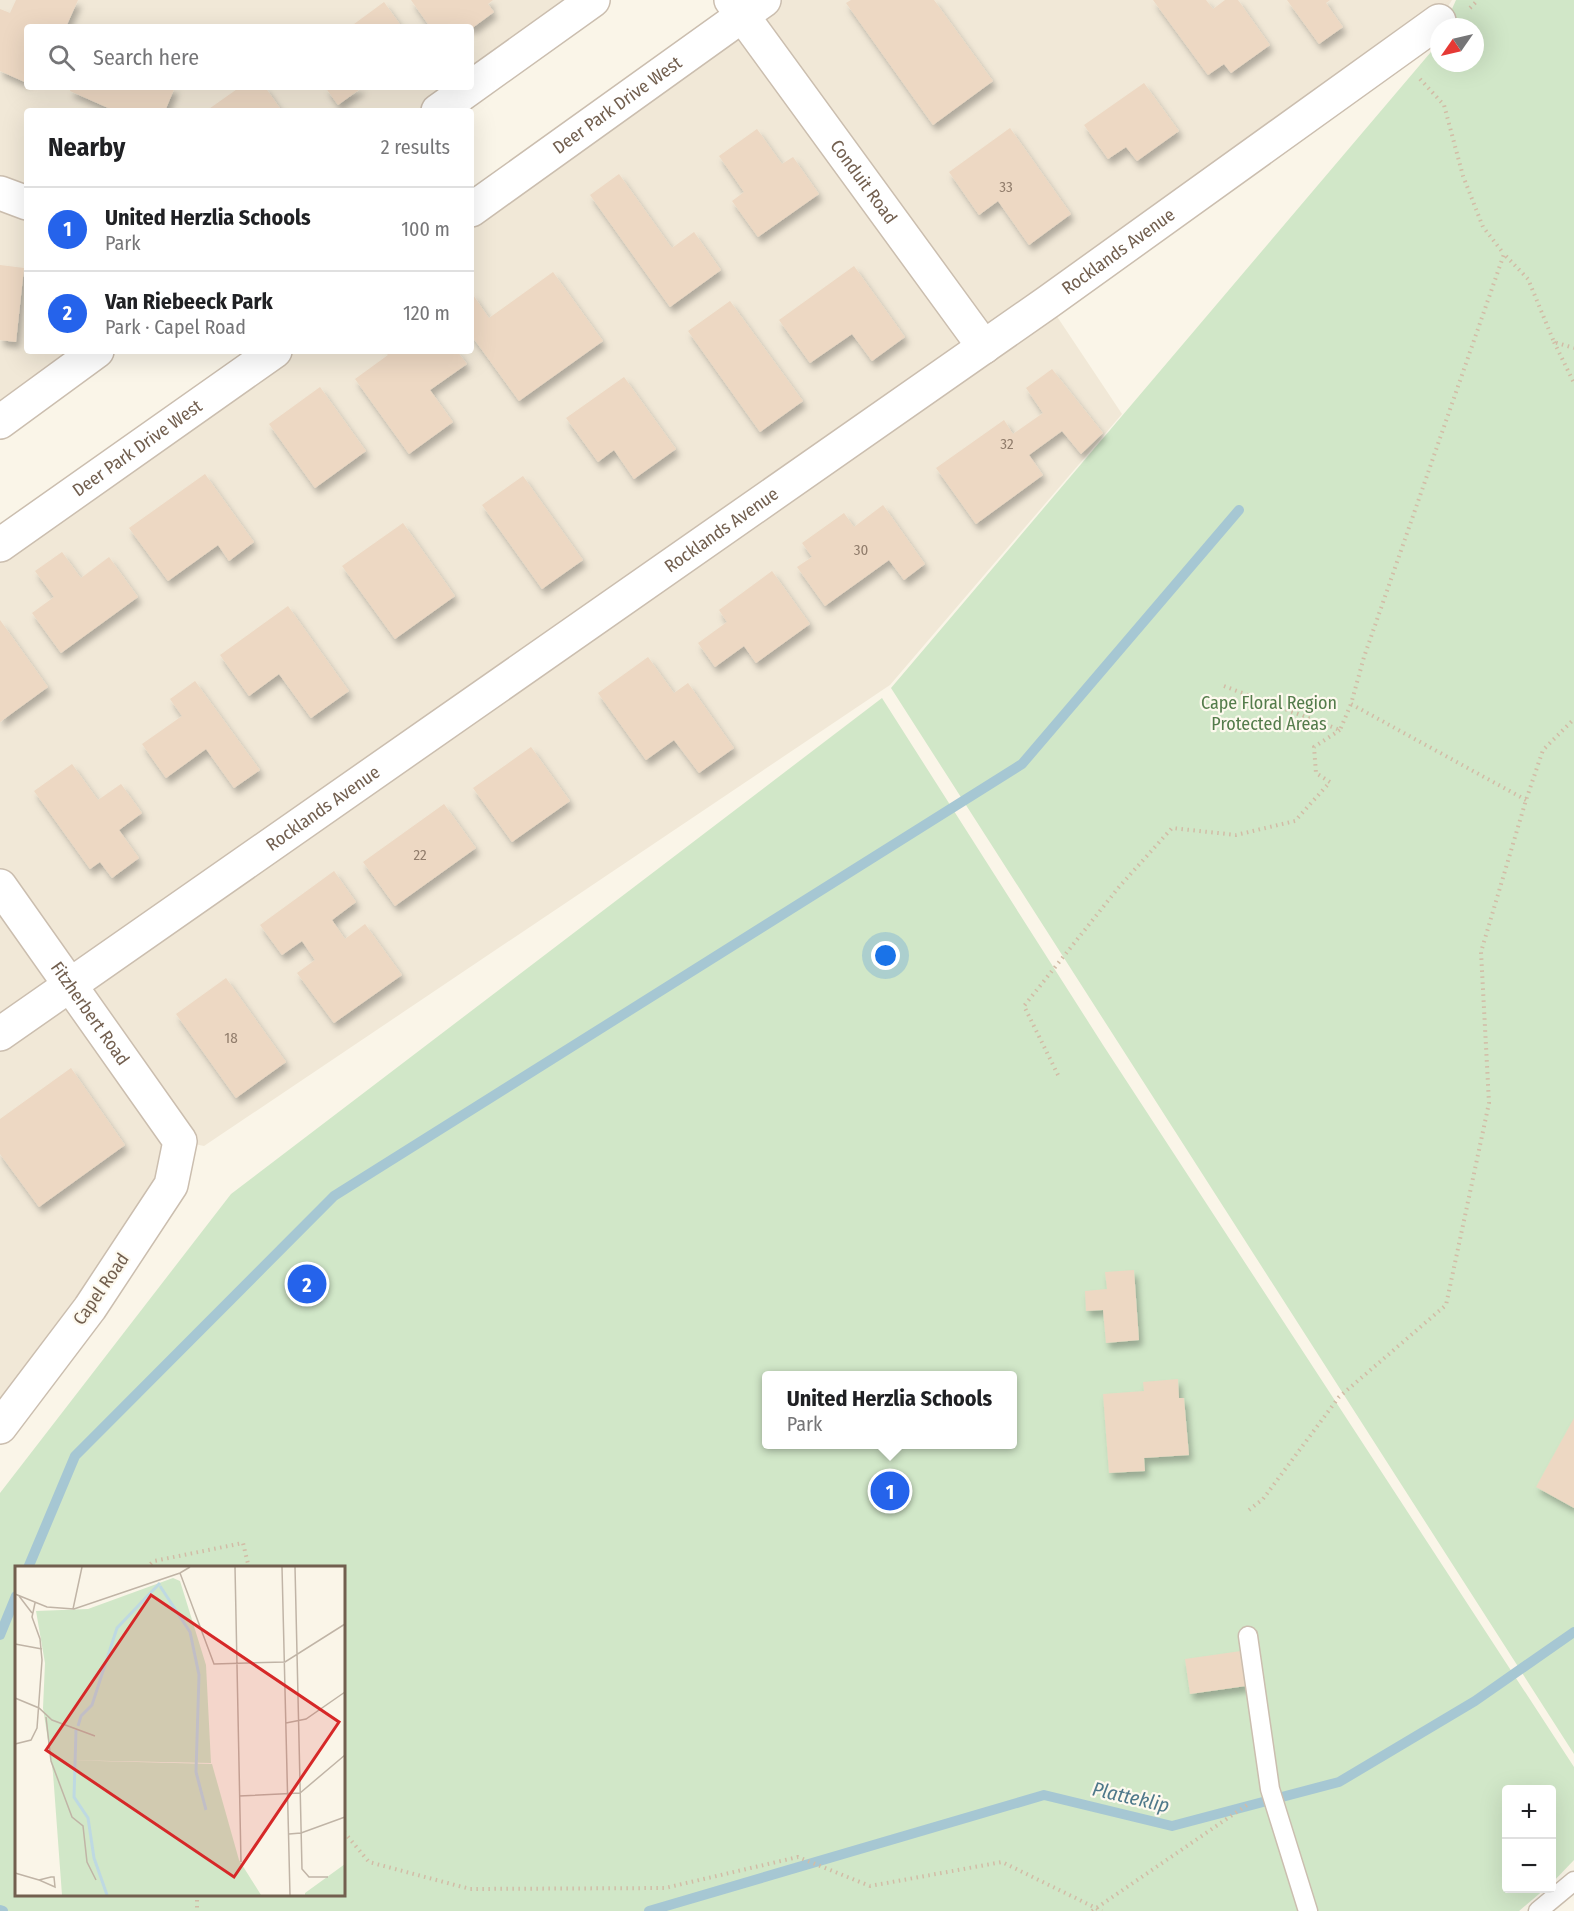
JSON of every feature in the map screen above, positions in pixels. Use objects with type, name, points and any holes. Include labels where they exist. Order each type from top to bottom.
[{"type":"street","points":[[474,85],[592,0]]},
{"type":"street","name":"Deer Park Drive West","points":[[474,208],[746,5]]},
{"type":"street","name":"Conduit Road","points":[[746,5],[984,347]]},
{"type":"street","name":"Rocklands Avenue","points":[[0,1034],[70,982],[984,347],[1430,27]]},
{"type":"street","points":[[442,108],[467,90]]},
{"type":"street","points":[[0,193],[24,202]]},
{"type":"street","points":[[0,422],[93,354]]},
{"type":"street","name":"Deer Park Drive West","points":[[0,545],[261,355]]},
{"type":"street","name":"Fitzherbert Road","points":[[0,886],[70,982],[180,1141]]},
{"type":"street","name":"Capel Road","points":[[0,1427],[90,1308],[171,1185],[180,1141]]},
{"type":"lane","points":[[1248,1636],[1270,1789],[1308,1911]]},
{"type":"lane","points":[[1538,1911],[1574,1881]]},
{"type":"path","points":[[1394,54],[1444,105],[1463,176],[1483,228],[1528,279],[1574,383]]},
{"type":"path","points":[[1058,1075],[1024,1006],[1119,887],[1172,828],[1236,835],[1295,822],[1330,782],[1316,773],[1314,747],[1340,730],[1351,704],[1364,657],[1504,254]]},
{"type":"path","points":[[1554,342],[1574,348]]},
{"type":"path","points":[[1224,686],[1340,730]]},
{"type":"path","points":[[1351,704],[1526,800]]},
{"type":"path","points":[[1249,1510],[1263,1499],[1339,1398],[1446,1305],[1489,1103],[1481,952],[1543,750],[1574,718]]},
{"type":"path","points":[[148,1566],[154,1561],[243,1543],[249,1566]]},
{"type":"path","points":[[1094,1910],[1270,1789]]},
{"type":"path","points":[[345,1833],[369,1862],[470,1888],[665,1888],[798,1857],[870,1886],[1002,1862],[1094,1910],[1102,1911]]},
{"type":"path","points":[[197,1896],[198,1911]]},
{"type":"shaded area","points":[[0,0],[593,0],[474,85],[474,24],[24,24],[24,90],[467,90],[442,108],[24,108],[24,354],[93,354],[0,422]]},
{"type":"shaded area","points":[[764,0],[1452,0],[1441,18],[1430,18],[1430,27],[1048,303],[1122,414],[890,685],[204,1146],[180,1141],[0,1427],[0,545],[271,354],[474,354],[474,208]]},
{"type":"green space","name":"Cape Floral Region Protected Areas","points":[[1456,0],[1574,0],[1574,1754],[891,688],[1430,53],[1430,72],[1484,72],[1484,18],[1448,18]]},
{"type":"green space","points":[[882,698],[1103,1045],[1574,1767],[1574,1860],[1556,1879],[1556,1785],[1502,1785],[1502,1893],[1540,1893],[1519,1911],[0,1911],[0,1493],[231,1194]]},
{"type":"building","points":[[16,0],[78,0],[67,24],[24,24],[24,82],[0,71],[0,9],[10,13]]},
{"type":"building","points":[[411,0],[493,0],[488,4],[494,12],[474,27],[474,24],[428,24]]},
{"type":"building","points":[[851,0],[934,0],[993,81],[933,125],[846,3]]},
{"type":"building","points":[[1153,0],[1206,0],[1213,9],[1225,0],[1238,0],[1270,45],[1231,73],[1224,64],[1208,75]]},
{"type":"building","points":[[1287,0],[1330,0],[1326,3],[1343,27],[1319,44]]},
{"type":"building","points":[[384,2],[400,24],[354,24]]},
{"type":"building","points":[[1144,83],[1179,131],[1137,161],[1126,147],[1108,159],[1084,125]]},
{"type":"building","points":[[174,90],[166,108],[108,108],[70,91]]},
{"type":"building","points":[[236,90],[267,90],[280,108],[210,108]]},
{"type":"building","points":[[327,90],[359,90],[338,105]]},
{"type":"building","points":[[1010,128],[1071,214],[1029,245],[998,201],[979,215],[949,172]]},
{"type":"building","points":[[757,129],[782,164],[793,157],[819,194],[758,237],[732,201],[744,192],[719,156]]},
{"type":"building","points":[[619,174],[672,248],[694,232],[721,270],[670,307],[590,195]]},
{"type":"building","points":[[0,265],[24,268],[16,342],[0,340]]},
{"type":"building","points":[[854,266],[905,337],[872,361],[852,334],[810,363],[779,320]]},
{"type":"building","points":[[553,272],[603,341],[519,401],[474,339],[474,296],[489,318]]},
{"type":"building","points":[[730,301],[803,401],[760,432],[688,331]]},
{"type":"building","points":[[459,354],[467,364],[430,390],[453,422],[409,454],[355,379],[388,355]]},
{"type":"building","points":[[1052,369],[1103,433],[1081,454],[1062,431],[1029,455],[1043,475],[976,524],[936,468],[1004,420],[1013,434],[1043,413],[1026,388]]},
{"type":"building","points":[[624,377],[676,449],[634,479],[614,450],[598,462],[566,418]]},
{"type":"building","points":[[320,387],[366,451],[315,488],[269,424]]},
{"type":"building","points":[[205,474],[254,542],[229,561],[218,545],[168,581],[129,528]]},
{"type":"building","points":[[523,476],[583,560],[542,589],[482,505]]},
{"type":"building","points":[[883,505],[925,564],[904,580],[889,560],[825,606],[797,567],[812,557],[802,543],[844,513],[854,527]]},
{"type":"building","points":[[403,523],[455,596],[395,639],[342,566]]},
{"type":"building","points":[[62,552],[81,578],[109,557],[138,597],[61,653],[32,613],[54,597],[35,571]]},
{"type":"building","points":[[772,571],[810,624],[756,663],[744,646],[715,667],[698,643],[727,622],[719,610]]},
{"type":"building","points":[[288,606],[349,691],[311,718],[279,674],[249,696],[220,655]]},
{"type":"building","points":[[0,620],[48,687],[0,722]]},
{"type":"building","points":[[648,657],[674,693],[688,683],[734,748],[699,773],[674,740],[646,760],[598,693]]},
{"type":"building","points":[[195,681],[260,770],[234,788],[206,749],[166,778],[142,744],[182,716],[170,699]]},
{"type":"building","points":[[531,747],[570,801],[512,842],[473,788]]},
{"type":"building","points":[[72,764],[98,800],[121,784],[142,813],[119,830],[139,858],[112,878],[100,862],[90,869],[34,791]]},
{"type":"building","points":[[444,804],[476,848],[395,906],[363,862]]},
{"type":"building","points":[[334,871],[356,902],[332,920],[345,939],[365,924],[402,975],[334,1023],[297,973],[315,960],[302,941],[282,955],[260,925]]},
{"type":"building","points":[[226,978],[286,1062],[236,1098],[176,1014]]},
{"type":"building","points":[[71,1068],[125,1145],[39,1207],[0,1154],[0,1119]]},
{"type":"building","points":[[1134,1270],[1139,1340],[1106,1343],[1103,1310],[1086,1311],[1085,1291],[1107,1289],[1105,1272]]},
{"type":"building","points":[[1178,1379],[1179,1398],[1184,1398],[1189,1455],[1144,1458],[1145,1471],[1109,1473],[1103,1394],[1144,1391],[1143,1382]]},
{"type":"building","points":[[1574,1418],[1574,1508],[1536,1487]]},
{"type":"building","points":[[1241,1651],[1246,1686],[1190,1694],[1185,1659]]},
{"type":"waterway","points":[[29,1566],[75,1456],[334,1196],[1022,764],[1239,510]]},
{"type":"waterway","points":[[0,1635],[15,1598]]},
{"type":"waterway","name":"Platteklip","points":[[649,1911],[1044,1795],[1172,1826],[1339,1782],[1475,1701],[1574,1632]]},
{"type":"place","name":"Van Riebeeck Park","points":[[307,1284]]},
{"type":"place","name":"United Herzlia Schools","points":[[890,1491]]}]
